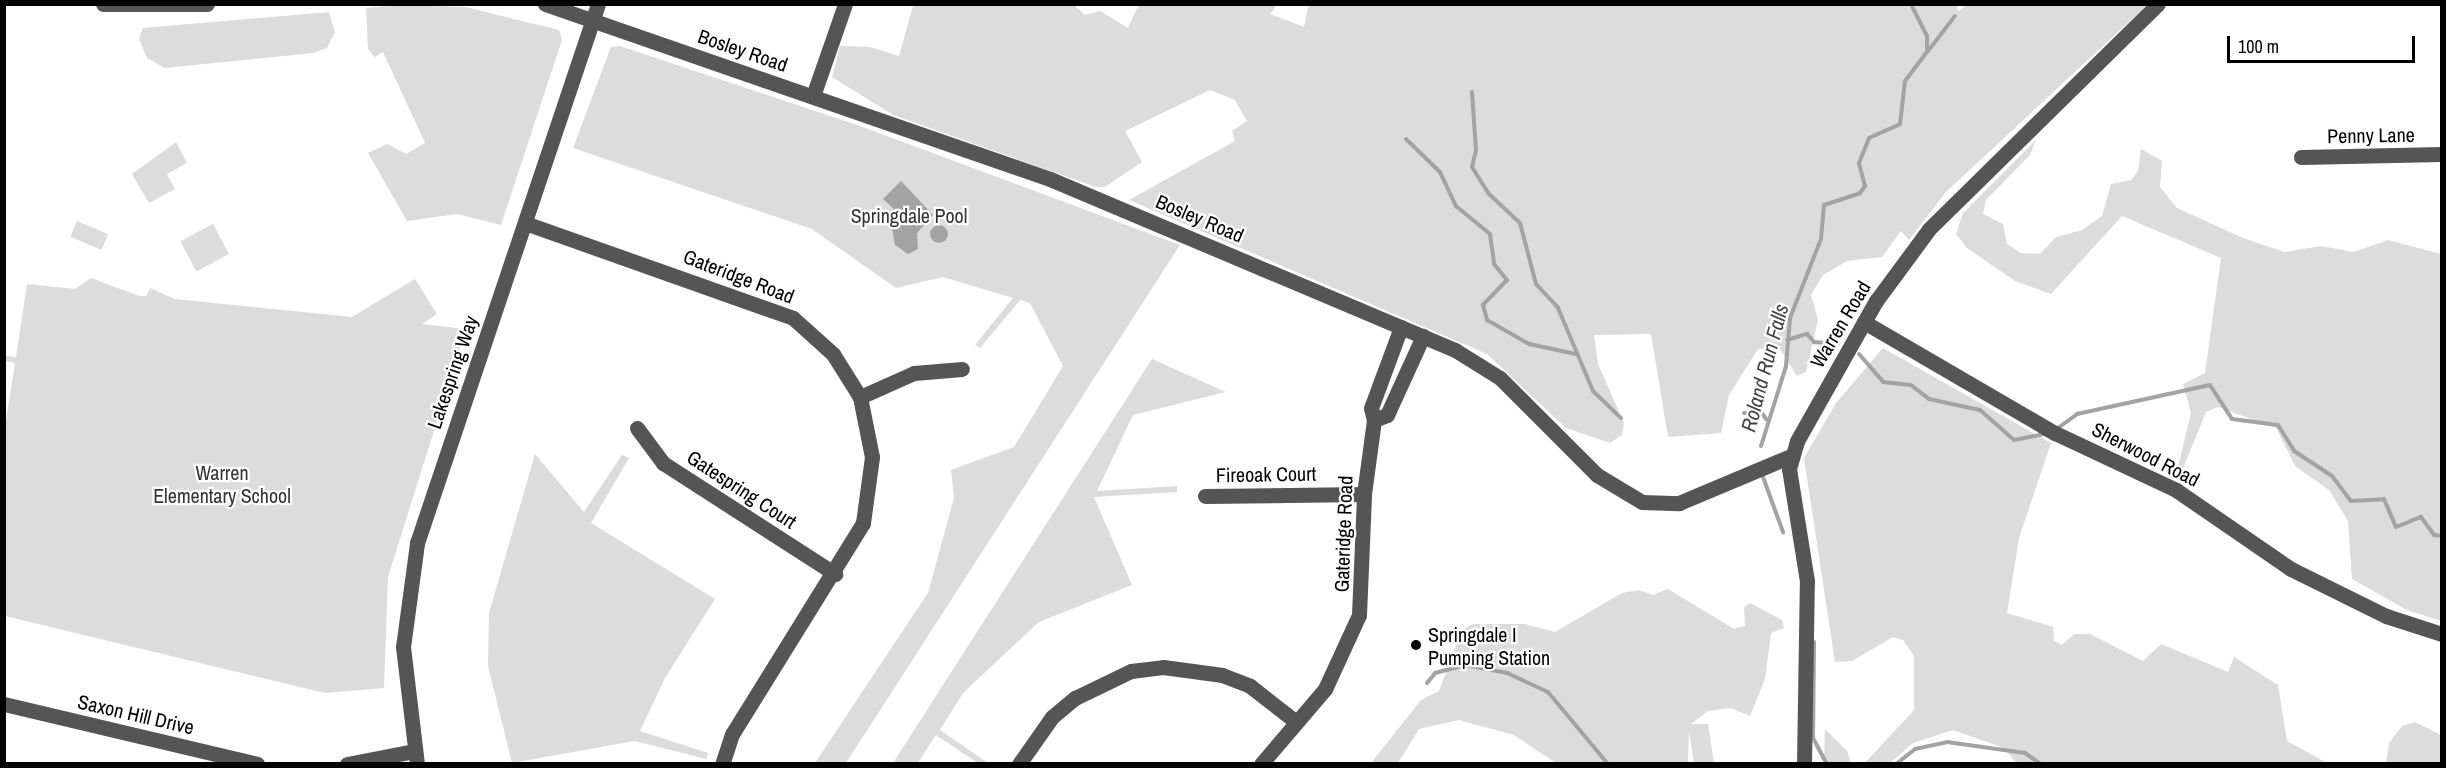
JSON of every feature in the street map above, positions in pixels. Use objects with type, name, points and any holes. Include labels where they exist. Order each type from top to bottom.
[{"type":"street","points":[[103,4],[207,4]]},
{"type":"street","name":"Bosley Road","points":[[545,4],[1050,179],[1423,336],[1492,372],[1583,463],[1642,502],[1679,503],[1791,456]]},
{"type":"street","name":"Lakespring Way","points":[[415,757],[403,647],[410,577],[432,495],[598,4]]},
{"type":"street","points":[[813,96],[845,4]]},
{"type":"street","name":"Warren Road","points":[[1804,764],[1807,581],[1791,492],[1791,456],[1864,322],[1945,211],[2158,4]]},
{"type":"street","name":"Penny Lane","points":[[2301,158],[2442,154]]},
{"type":"street","name":"Gateridge Road","points":[[525,223],[793,318],[833,354],[860,397],[870,430],[872,479],[863,523],[835,574],[741,718],[722,764]]},
{"type":"street","name":"Sherwood Road","points":[[1864,322],[2043,426],[2176,489],[2291,569],[2386,616],[2442,634]]},
{"type":"street","name":"Gateridge Road","points":[[1264,762],[1330,680],[1359,615],[1364,494],[1374,420],[1371,408],[1401,327]]},
{"type":"street","points":[[1374,420],[1387,415],[1423,336]]},
{"type":"street","points":[[860,397],[914,373],[962,369]]},
{"type":"street","name":"Gatespring Court","points":[[637,428],[663,463],[835,574]]},
{"type":"street","name":"Fireoak Court","points":[[1205,496],[1364,494]]},
{"type":"street","points":[[1019,764],[1052,717],[1075,698],[1131,671],[1163,667],[1222,675],[1250,686],[1296,722]]},
{"type":"street","name":"Saxon Hill Drive","points":[[4,704],[257,764]]},
{"type":"street","points":[[347,764],[415,757]]},
{"type":"green space","points":[[1139,4],[1277,5],[1270,14],[1304,27],[1309,4],[1956,4],[1959,11],[1967,4],[2147,5],[1946,192],[1909,240],[1901,231],[1882,257],[1847,261],[1823,275],[1811,295],[1818,320],[1806,372],[1797,376],[1780,349],[1758,349],[1729,395],[1721,433],[1668,437],[1651,334],[1594,335],[1598,364],[1624,423],[1622,435],[1610,443],[1566,428],[1487,354],[1129,200],[1235,141],[1232,131],[1247,121],[1235,100],[1210,90],[1125,131],[1142,162],[1105,187],[1096,187],[893,115],[832,77],[840,46],[870,47],[899,56],[913,6],[1074,5],[1085,15],[1100,11],[1128,28]]},
{"type":"green space","points":[[399,5],[466,7],[559,30],[562,40],[501,225],[457,214],[407,221],[368,153],[387,144],[406,154],[425,143],[383,52],[375,57],[368,49],[366,8]]},
{"type":"green space","points":[[329,12],[335,32],[327,48],[313,53],[165,68],[147,58],[139,39],[143,28]]},
{"type":"green space","name":"Springdale Pool","points":[[620,46],[860,126],[1180,245],[846,763],[815,763],[928,593],[954,498],[951,470],[1014,447],[1063,366],[1030,303],[1020,300],[980,348],[975,345],[1013,298],[943,277],[896,288],[812,229],[573,148],[611,47]]},
{"type":"green space","points":[[2036,140],[2030,155],[1986,200],[1983,214],[2003,224],[2007,244],[2021,253],[2040,254],[2056,237],[2082,230],[2102,216],[2111,184],[2131,180],[2138,171],[2141,149],[2162,161],[2160,187],[2177,208],[2243,238],[2284,252],[2321,246],[2354,252],[2388,240],[2441,254],[2441,621],[2407,610],[2352,579],[2348,521],[2329,490],[2295,466],[2276,428],[2218,407],[2206,412],[2182,471],[2178,467],[2191,413],[2183,384],[2205,373],[2221,258],[2122,216],[2051,294],[2015,281],[1967,248],[1956,234],[1963,213]]},
{"type":"green space","points":[[176,142],[187,163],[167,174],[175,189],[149,203],[132,174]]},
{"type":"green space","points":[[77,221],[108,234],[102,250],[70,237]]},
{"type":"green space","points":[[213,224],[229,254],[196,271],[180,241]]},
{"type":"green space","name":"Warren Elementary School","points":[[91,278],[139,296],[146,296],[150,288],[175,299],[352,317],[415,279],[437,314],[422,324],[466,329],[388,577],[384,688],[325,693],[5,616],[5,427],[15,363],[5,361],[5,356],[16,357],[27,284],[75,289]]},
{"type":"green space","points":[[1883,348],[2051,443],[2019,538],[2007,613],[2053,627],[2054,641],[2062,645],[2074,634],[2090,634],[2143,661],[2161,644],[2228,672],[2234,657],[2278,685],[2287,741],[2327,763],[2016,763],[2004,748],[1953,730],[1913,743],[1890,763],[1865,763],[1914,710],[1914,656],[1903,640],[1893,637],[1852,661],[1835,662],[1804,458],[1836,403]]},
{"type":"green space","points":[[1152,359],[1226,392],[1133,415],[1097,491],[1177,486],[1177,492],[1094,497],[1132,585],[1039,622],[963,693],[940,730],[988,763],[978,763],[936,735],[918,763],[893,763]]},
{"type":"green space","points":[[535,454],[584,512],[622,455],[629,458],[591,523],[715,599],[665,678],[640,731],[708,753],[706,759],[635,741],[512,763],[488,666],[489,613]]},
{"type":"green space","points":[[1668,589],[1734,629],[1745,626],[1744,607],[1750,603],[1782,620],[1784,628],[1771,633],[1765,679],[1750,716],[1731,708],[1708,711],[1691,724],[1708,724],[1714,763],[1694,763],[1689,732],[1688,763],[1556,763],[1514,735],[1459,720],[1419,729],[1398,763],[1371,763],[1421,700],[1439,691],[1462,630],[1473,624],[1525,624],[1555,632],[1622,593],[1639,590],[1653,595]]},
{"type":"green space","points":[[2415,722],[2441,735],[2441,763],[2386,763],[2389,743],[2402,726]]},
{"type":"green space","points":[[1825,729],[1847,751],[1851,763],[1824,763]]},
{"type":"shaded area","points":[[901,181],[933,215],[917,233],[918,249],[908,254],[895,245],[891,223],[900,215],[883,199]]},
{"type":"shaded area","points":[[939,225],[945,228],[948,234],[945,240],[939,243],[933,240],[930,234],[933,228]]},
{"type":"waterway","name":"Roland Run Falls","points":[[1761,446],[1786,366],[1790,318],[1821,239],[1824,205],[1860,193],[1865,186],[1859,163],[1869,138],[1900,124],[1905,81],[1927,52],[1927,36],[1911,4]]},
{"type":"waterway","points":[[1928,51],[1955,16]]},
{"type":"waterway","points":[[1472,92],[1476,150],[1472,167],[1488,193],[1520,223],[1536,284],[1558,308],[1593,391],[1621,418]]},
{"type":"waterway","points":[[1406,139],[1440,172],[1456,206],[1490,234],[1494,264],[1507,280],[1483,305],[1487,320],[1529,344],[1576,354]]},
{"type":"waterway","points":[[1787,340],[1807,334],[1814,342],[1838,344]]},
{"type":"waterway","points":[[1859,354],[1883,382],[1911,385],[1929,399],[1980,410],[2014,440],[2044,434]]},
{"type":"waterway","points":[[2058,428],[2077,414],[2210,385],[2232,419],[2278,425],[2294,451],[2332,476],[2351,501],[2384,499],[2396,527],[2421,517],[2434,535],[2442,536]]},
{"type":"waterway","points":[[1744,413],[1761,412],[1766,419]]},
{"type":"waterway","name":"Roland Run Falls","points":[[1763,477],[1783,532]]},
{"type":"waterway","name":"Roland Run Falls","points":[[1814,642],[1813,738],[1827,764]]},
{"type":"waterway","points":[[1427,683],[1435,673],[1465,665],[1507,673],[1548,692],[1608,764]]},
{"type":"waterway","points":[[1896,764],[1915,749],[1947,742],[2025,753],[2041,764]]},
{"type":"place","name":"Springdale I Pumping Station","points":[[1416,645]]}]
